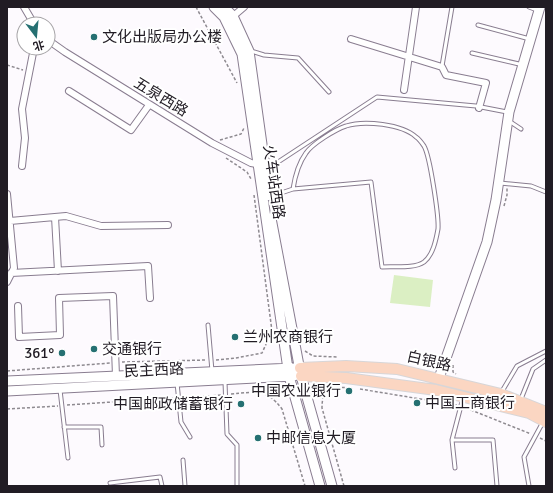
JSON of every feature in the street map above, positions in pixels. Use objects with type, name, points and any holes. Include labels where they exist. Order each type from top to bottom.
[{"type":"main road","name":"火车站西路","points":[[214,7],[230,19],[242,54],[263,168],[271,197],[301,372],[332,486]]},
{"type":"main road","name":"火车站西路","points":[[224,7],[249,50],[288,372],[320,486]]},
{"type":"main road","points":[[439,378],[487,242],[503,183],[508,116],[540,8]]},
{"type":"main road","name":"白银路","points":[[301,372],[346,366],[397,369],[500,394],[520,401],[545,418]]},
{"type":"main road","name":"民主西路","points":[[7,391],[225,380],[288,372]]},
{"type":"main road","name":"民主西路","points":[[7,381],[212,373],[301,372]]},
{"type":"main road","name":"白银路","points":[[301,372],[436,390],[462,401],[529,413],[545,418]]},
{"type":"street","points":[[24,7],[29,16]]},
{"type":"street","points":[[230,19],[244,7]]},
{"type":"street","points":[[404,90],[416,7]]},
{"type":"street","points":[[351,39],[442,67],[446,75],[486,83],[480,108]]},
{"type":"street","name":"五泉西路","points":[[56,46],[212,143],[263,168]]},
{"type":"street","points":[[22,166],[25,138],[22,110],[33,56]]},
{"type":"street","points":[[69,91],[131,130],[149,105]]},
{"type":"street","points":[[7,194],[14,268],[7,282]]},
{"type":"street","points":[[10,220],[66,216],[101,226],[168,225]]},
{"type":"street","points":[[55,217],[58,271]]},
{"type":"street","points":[[11,273],[148,266],[150,298]]},
{"type":"street","points":[[18,306],[19,337],[60,335],[59,298],[113,296],[116,376]]},
{"type":"lane","points":[[442,67],[452,7]]},
{"type":"lane","points":[[529,7],[540,8]]},
{"type":"lane","points":[[478,26],[526,38]]},
{"type":"lane","points":[[249,50],[264,55],[298,58],[329,92]]},
{"type":"lane","points":[[472,53],[519,64]]},
{"type":"lane","points":[[263,168],[272,166],[377,98],[440,102],[480,108],[508,116],[521,129]]},
{"type":"lane","points":[[271,197],[293,189],[371,182],[382,267],[420,264],[429,257],[434,247],[438,228],[429,163],[425,146],[416,136],[404,129],[378,124],[347,126],[331,134],[306,151],[296,171],[293,189]]},
{"type":"lane","points":[[503,183],[531,186],[546,192]]},
{"type":"lane","points":[[208,325],[212,373]]},
{"type":"lane","points":[[500,394],[517,366],[546,351]]},
{"type":"lane","points":[[520,401],[533,369],[546,360]]},
{"type":"lane","points":[[225,380],[227,434],[237,445],[237,486]]},
{"type":"lane","points":[[177,383],[181,422],[190,437]]},
{"type":"lane","points":[[60,388],[68,458]]},
{"type":"lane","points":[[455,468],[452,440],[462,401]]},
{"type":"lane","points":[[529,486],[524,457],[545,418]]},
{"type":"lane","points":[[64,427],[101,427],[102,444]]},
{"type":"lane","points":[[452,440],[493,440],[497,486]]},
{"type":"lane","points":[[183,460],[185,486]]},
{"type":"lane","points":[[110,483],[160,477],[162,486]]},
{"type":"path","points":[[196,7],[233,73],[238,85]]},
{"type":"path","points":[[7,66],[30,72]]},
{"type":"path","points":[[241,134],[247,123]]},
{"type":"path","points":[[223,156],[247,172],[251,178],[252,186]]},
{"type":"path","points":[[502,210],[507,195],[503,183]]},
{"type":"path","points":[[7,371],[115,363],[211,360],[236,358],[262,353],[272,331],[253,193]]},
{"type":"path","points":[[271,197],[281,221]]},
{"type":"path","points":[[302,346],[306,353],[313,356],[341,357]]},
{"type":"path","points":[[422,366],[430,367],[435,364],[437,359]]},
{"type":"path","points":[[453,362],[453,372],[459,375]]},
{"type":"path","points":[[344,486],[322,408],[325,392],[336,387],[462,401],[546,441]]},
{"type":"green space","points":[[394,275],[433,280],[430,307],[390,303]]},
{"type":"place","name":"文化出版局办公楼","points":[[94,37]]},
{"type":"place","name":"兰州农商银行","points":[[235,337]]},
{"type":"place","name":"交通银行","points":[[94,349]]},
{"type":"place","name":"361°","points":[[62,353]]},
{"type":"place","name":"中国农业银行","points":[[349,391]]},
{"type":"place","name":"中国工商银行","points":[[417,403]]},
{"type":"place","name":"中国邮政储蓄银行","points":[[241,404]]},
{"type":"place","name":"中邮信息大厦","points":[[258,438]]}]
